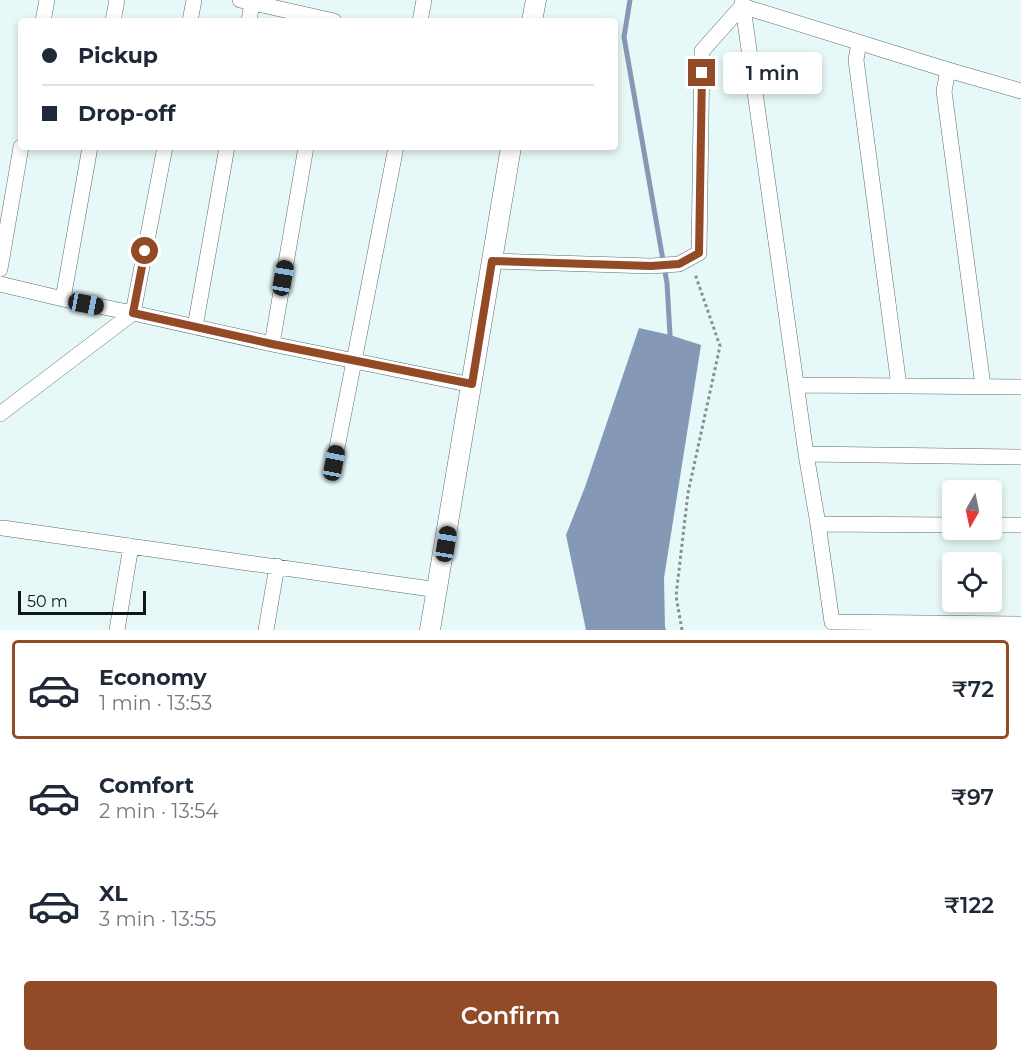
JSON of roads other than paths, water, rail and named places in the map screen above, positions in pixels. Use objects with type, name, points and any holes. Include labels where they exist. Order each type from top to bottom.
[{"type":"street","points":[[44,18],[47,0]]},
{"type":"street","points":[[114,18],[117,0]]},
{"type":"street","points":[[191,18],[194,0]]},
{"type":"street","points":[[421,18],[424,0]]},
{"type":"street","points":[[533,18],[536,0]]},
{"type":"street","points":[[249,18],[246,1],[321,18]]},
{"type":"street","points":[[742,3],[859,43],[1021,91]]},
{"type":"street","points":[[492,261],[656,266],[679,264],[699,253],[702,51],[742,3]]},
{"type":"street","points":[[742,3],[831,622],[1021,624]]},
{"type":"street","points":[[859,43],[856,60],[899,386]]},
{"type":"street","points":[[948,70],[944,91],[983,386]]},
{"type":"street","points":[[0,269],[20,150]]},
{"type":"street","points":[[63,299],[89,150]]},
{"type":"street","points":[[0,414],[133,313],[164,150]]},
{"type":"street","points":[[195,327],[226,150]]},
{"type":"street","points":[[272,344],[305,150]]},
{"type":"street","points":[[334,463],[395,150]]},
{"type":"street","points":[[430,630],[510,150]]},
{"type":"street","points":[[0,284],[272,344],[472,384]]},
{"type":"street","points":[[797,385],[1021,387]]},
{"type":"street","points":[[806,454],[1021,457]]},
{"type":"street","points":[[818,524],[942,525]]},
{"type":"street","points":[[1002,525],[1021,525]]},
{"type":"street","points":[[3,528],[438,590]]},
{"type":"street","points":[[117,630],[131,546]]},
{"type":"street","points":[[266,630],[277,566]]},
{"type":"water","points":[[639,328],[701,345],[664,578],[666,630],[586,630],[566,535],[585,487]]},
{"type":"waterway","points":[[630,0],[624,37],[667,283],[670,335]]}]
